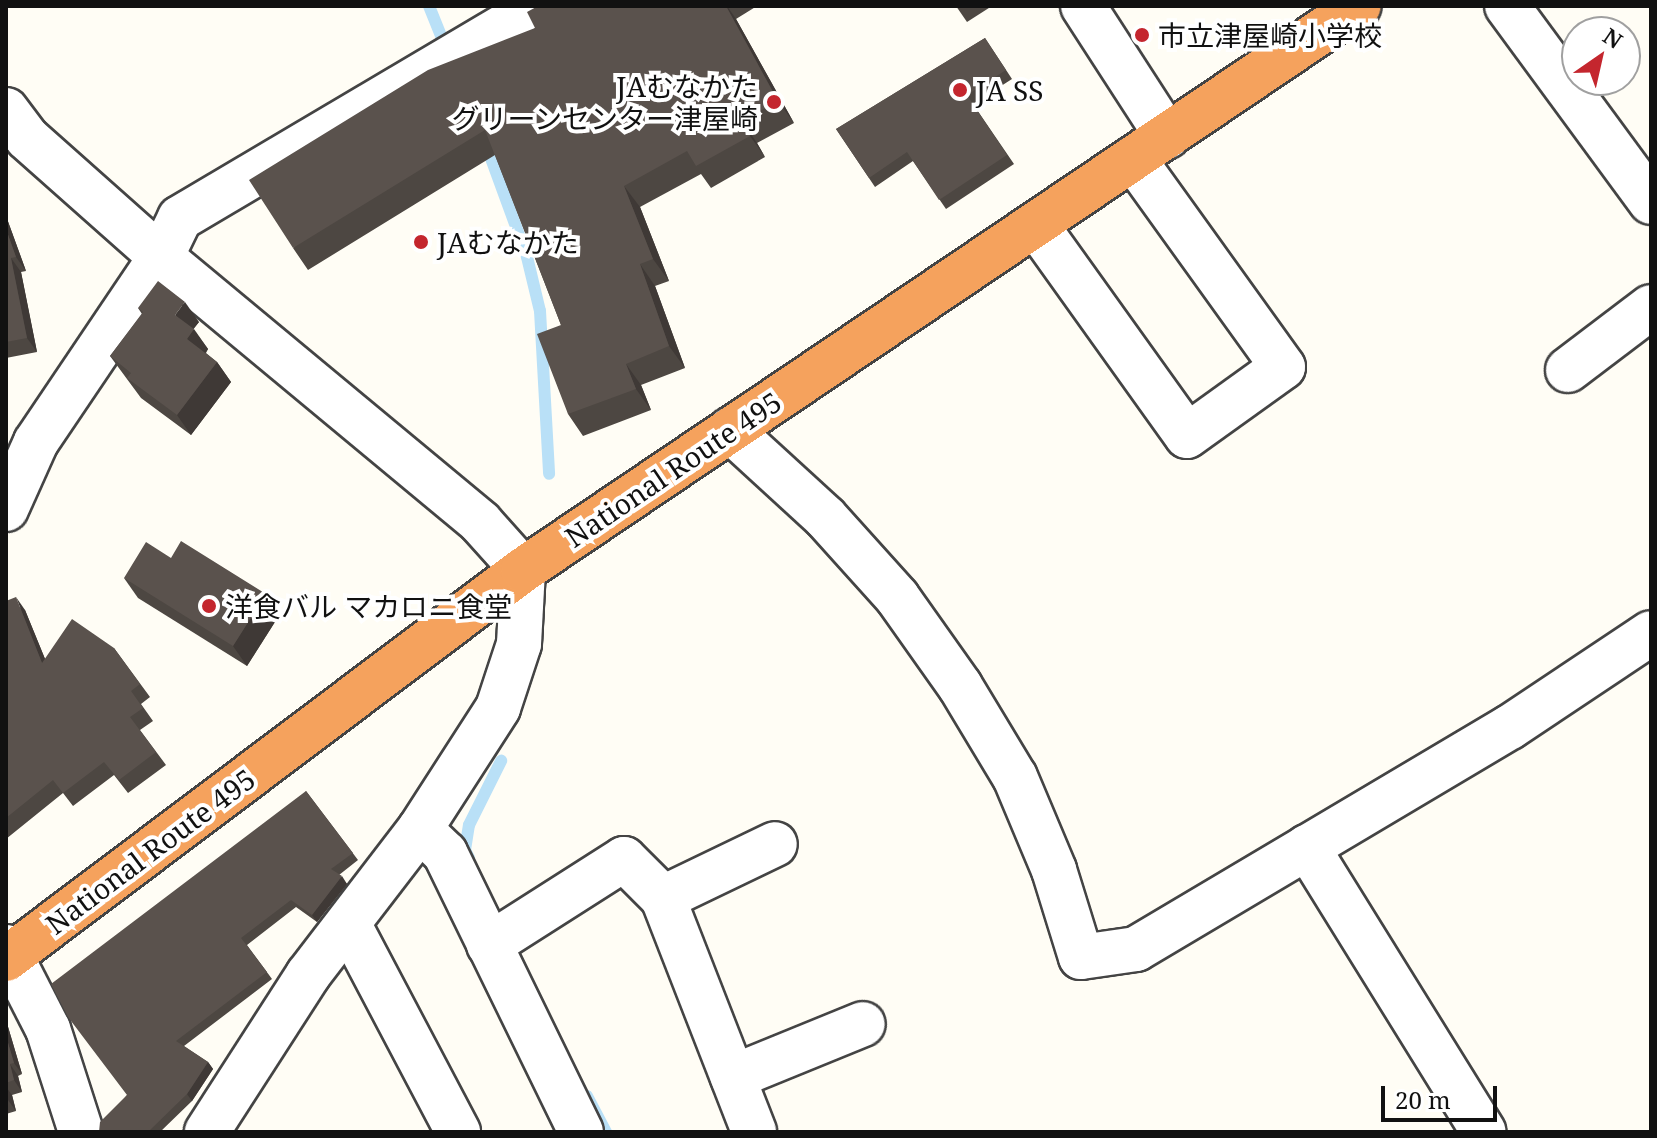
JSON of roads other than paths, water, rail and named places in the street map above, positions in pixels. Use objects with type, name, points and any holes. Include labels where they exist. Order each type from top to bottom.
[{"type":"highway","name":"National Route 495","points":[[7,954],[523,570],[1359,6]]},
{"type":"street","points":[[6,509],[21,442],[161,257],[180,218],[539,6]]},
{"type":"street","points":[[1036,225],[1187,436],[1283,367],[1150,147],[1083,6]]},
{"type":"street","points":[[1507,6],[1651,202]]},
{"type":"street","points":[[6,110],[27,138],[161,257],[480,522],[523,570],[519,644],[498,708],[420,829],[308,975],[207,1132]]},
{"type":"street","points":[[1568,370],[1651,307]]},
{"type":"street","points":[[730,430],[835,528],[897,597],[960,686],[1015,777],[1054,870],[1081,957],[1136,949],[1510,727],[1651,633]]},
{"type":"street","points":[[420,829],[445,853],[581,1132]]},
{"type":"street","points":[[663,898],[775,844]]},
{"type":"street","points":[[1307,847],[1484,1132]]},
{"type":"street","points":[[489,945],[624,859],[663,898],[754,1132]]},
{"type":"street","points":[[349,925],[458,1132]]},
{"type":"street","points":[[7,954],[48,1029],[81,1132]]},
{"type":"street","points":[[733,1077],[863,1024]]},
{"type":"waterway","points":[[429,6],[442,38]]},
{"type":"waterway","points":[[485,142],[527,257],[540,311],[549,474]]},
{"type":"waterway","points":[[469,858],[465,850],[469,825],[501,761]]},
{"type":"waterway","points":[[587,1096],[606,1132]]},
{"type":"place","name":"市立津屋崎小学校","points":[[1142,35]]},
{"type":"place","name":"JA SS","points":[[960,90]]},
{"type":"place","name":"JAむなかた グリーンセンター津屋崎","points":[[774,102]]},
{"type":"place","name":"JAむなかた","points":[[421,242]]},
{"type":"place","name":"洋食バル マカロニ食堂","points":[[209,606]]}]
